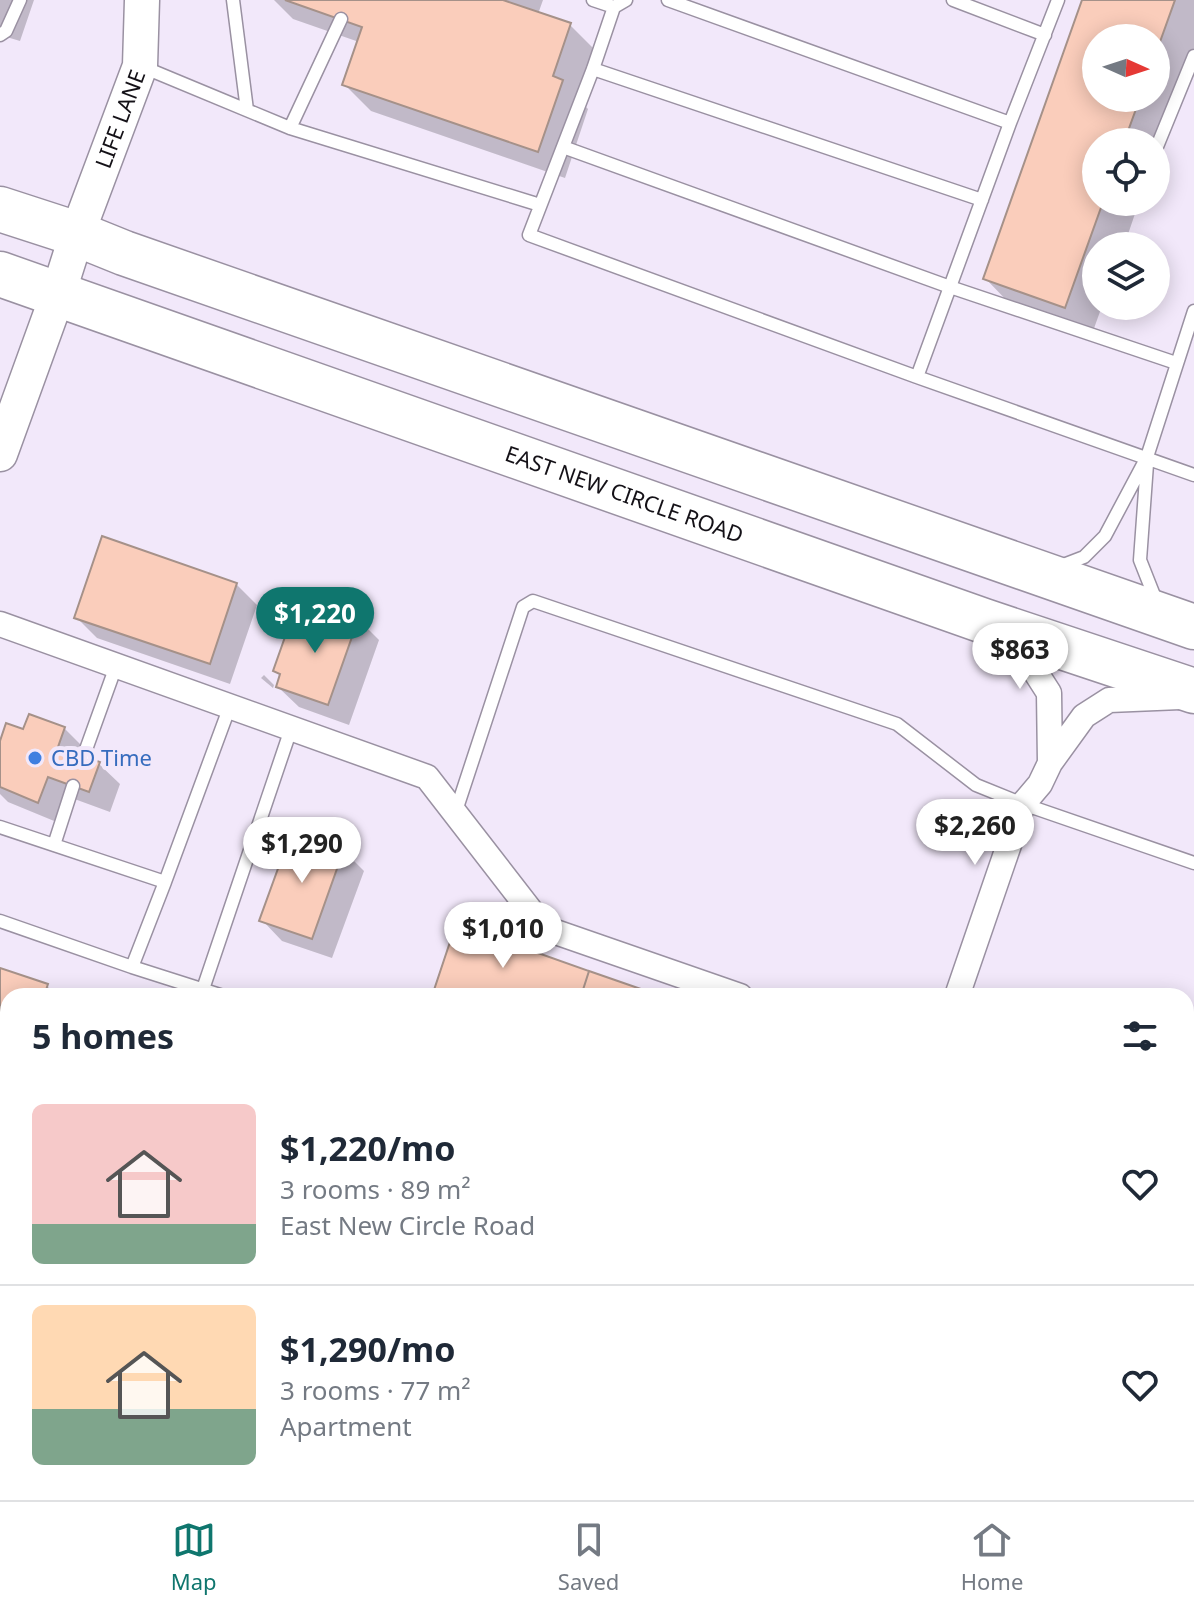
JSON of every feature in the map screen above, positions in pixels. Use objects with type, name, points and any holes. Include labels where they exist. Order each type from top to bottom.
[{"type":"highway","points":[[0,209],[1178,622]]},
{"type":"highway","name":"EAST NEW CIRCLE ROAD","points":[[0,274],[1194,694]]},
{"type":"street","name":"LIFE LANE","points":[[0,452],[140,66],[142,0]]},
{"type":"street","points":[[984,621],[1033,668],[1049,693],[1050,763]]},
{"type":"street","points":[[0,624],[427,777],[544,928],[717,988]]},
{"type":"street","points":[[960,988],[1023,804],[1040,784],[1050,763],[1084,716],[1109,700],[1194,694]]},
{"type":"lane","points":[[0,35],[6,31],[20,0]]},
{"type":"lane","points":[[233,0],[247,110]]},
{"type":"lane","points":[[593,0],[614,7]]},
{"type":"lane","points":[[626,0],[614,7],[529,235],[1194,475]]},
{"type":"lane","points":[[668,0],[1010,123]]},
{"type":"lane","points":[[953,0],[1045,35]]},
{"type":"lane","points":[[917,377],[1058,0]]},
{"type":"lane","points":[[290,128],[341,19]]},
{"type":"lane","points":[[1165,128],[1194,56]]},
{"type":"lane","points":[[140,66],[290,128],[540,205]]},
{"type":"lane","points":[[593,69],[982,200]]},
{"type":"lane","points":[[563,147],[950,287],[1176,363]]},
{"type":"lane","points":[[1040,573],[1084,557],[1105,536],[1147,457],[1194,311]]},
{"type":"lane","points":[[1147,457],[1140,560],[1178,622]]},
{"type":"lane","points":[[455,814],[523,607],[533,601],[897,724],[976,785],[1194,863]]},
{"type":"lane","points":[[84,755],[116,666]]},
{"type":"lane","points":[[132,967],[230,706]]},
{"type":"lane","points":[[203,988],[291,729]]},
{"type":"lane","points":[[54,845],[73,786]]},
{"type":"lane","points":[[0,827],[165,882]]},
{"type":"lane","points":[[0,921],[200,988]]},
{"type":"building","points":[[285,0],[503,0],[571,23],[553,76],[563,80],[538,152],[342,85],[362,27]]},
{"type":"building","points":[[1082,0],[1175,0],[1166,24],[1082,24],[1082,112],[1135,112],[1129,128],[1082,128],[1082,216],[1098,216],[1092,232],[1082,232],[1082,261],[1065,308],[983,279]]},
{"type":"building","points":[[102,536],[237,583],[210,664],[74,618]]},
{"type":"building","points":[[309,608],[343,620],[345,612],[359,617],[328,705],[276,687],[280,674],[273,671],[291,620],[303,624]]},
{"type":"building","points":[[29,714],[65,727],[58,747],[100,762],[89,792],[48,777],[38,803],[0,787],[0,741],[6,723],[23,729]]},
{"type":"building","points":[[292,830],[344,849],[312,939],[259,921]]},
{"type":"building","points":[[456,924],[589,971],[584,988],[435,988]]},
{"type":"building","points":[[0,968],[48,984],[47,988],[0,988]]},
{"type":"building","points":[[589,971],[638,988],[584,988]]},
{"type":"place","name":"CBD Time","points":[[35,758]]}]
